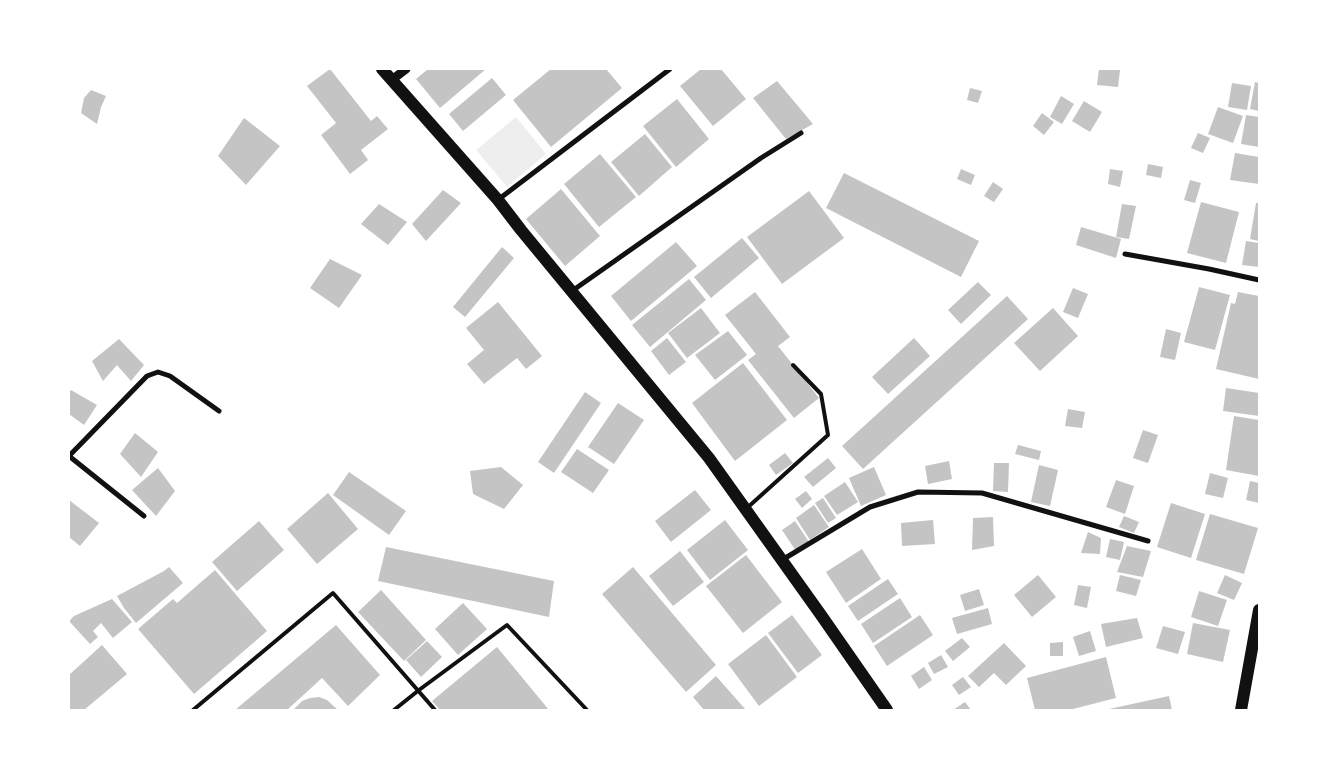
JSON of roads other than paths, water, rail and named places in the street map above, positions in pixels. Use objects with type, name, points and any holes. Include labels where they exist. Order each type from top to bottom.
[{"type":"main road","points":[[382,69],[498,200],[709,458],[887,710]]},
{"type":"main road","points":[[1244,709],[1259,610]]},
{"type":"street","points":[[392,80],[406,69]]},
{"type":"street","points":[[498,200],[670,69]]},
{"type":"street","points":[[572,292],[762,158],[801,133]]},
{"type":"street","points":[[1125,254],[1259,280]]},
{"type":"street","points":[[144,516],[69,456],[147,376],[158,372],[170,376],[220,411]]},
{"type":"street","points":[[782,560],[870,507],[918,492],[982,493],[1148,541]]},
{"type":"lane","points":[[745,509],[828,436],[821,394],[793,365]]},
{"type":"lane","points":[[193,710],[333,593],[435,710]]},
{"type":"lane","points":[[394,710],[418,690],[507,625],[587,710]]}]
